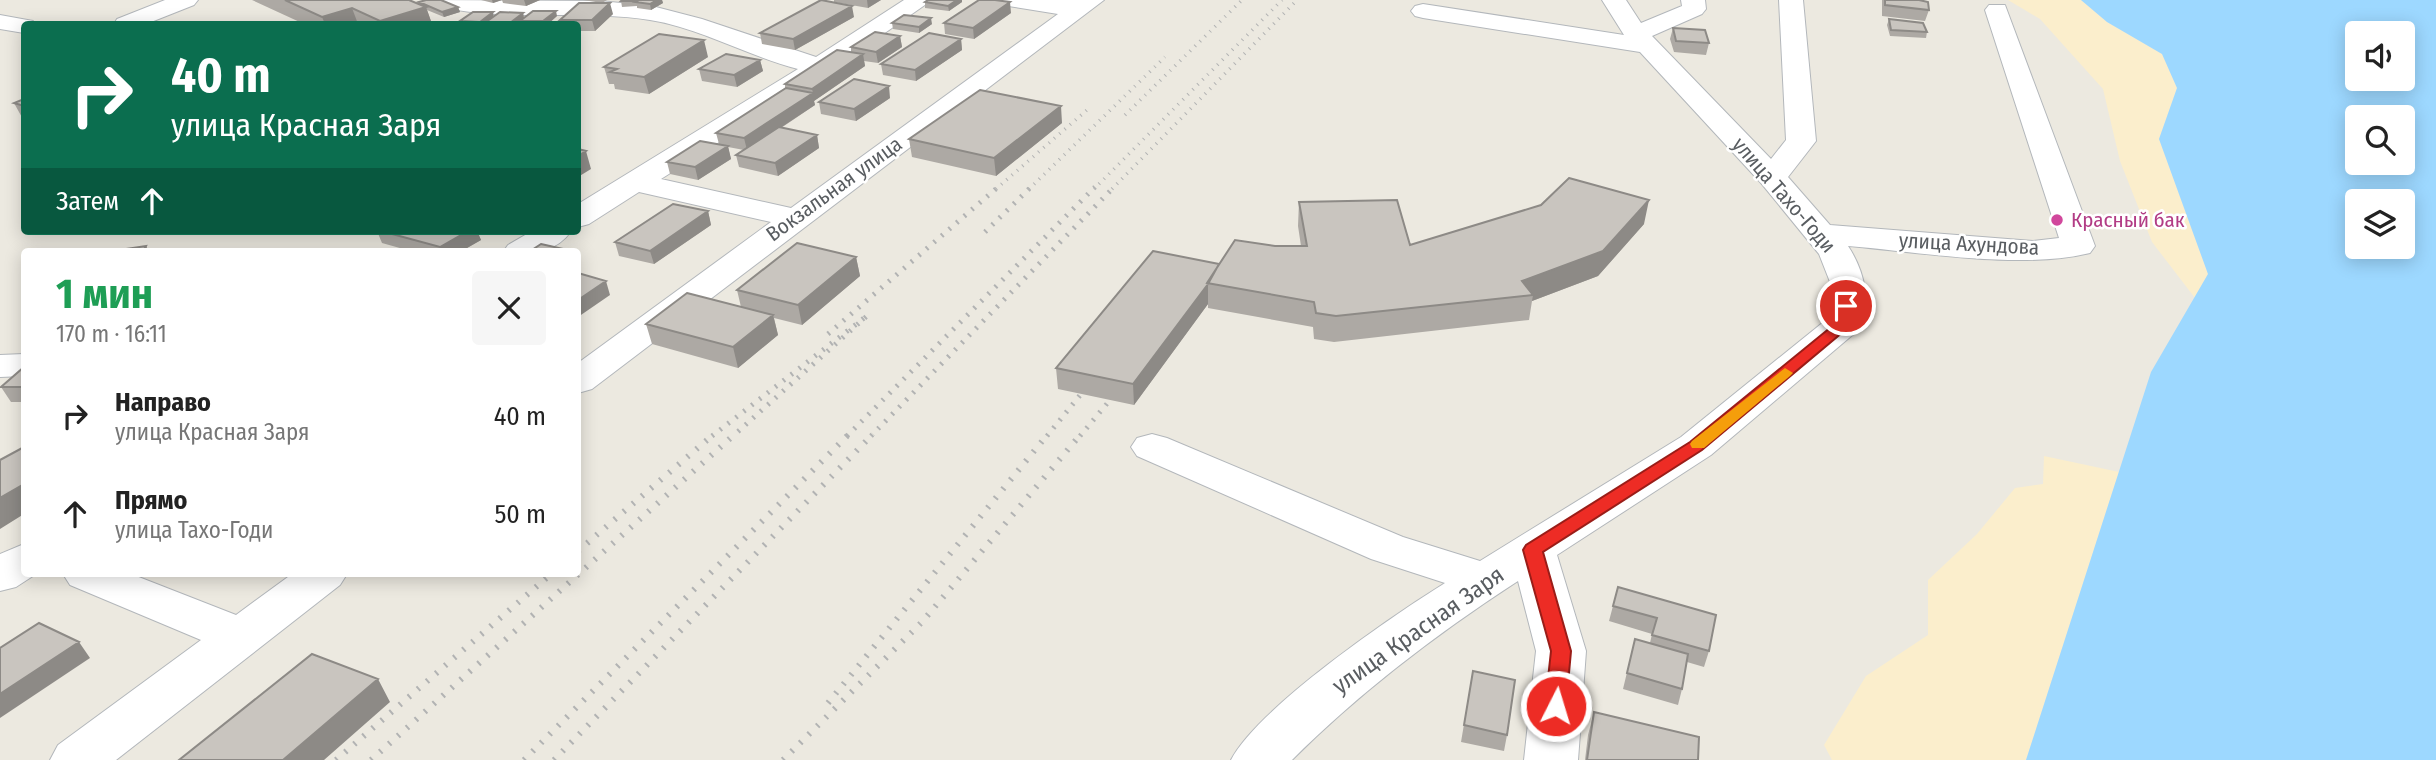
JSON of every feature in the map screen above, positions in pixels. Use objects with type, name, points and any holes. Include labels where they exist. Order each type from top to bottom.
[{"type":"street","points":[[134,21],[186,0]]},
{"type":"street","points":[[441,0],[477,10],[564,17],[660,14],[693,0]]},
{"type":"street","points":[[581,215],[820,66],[920,0]]},
{"type":"street","points":[[1010,0],[1085,5]]},
{"type":"street","name":"улица Тахо-Годи","points":[[1614,0],[1642,40],[1772,177],[1836,252],[1849,287],[1843,324],[1696,446]]},
{"type":"street","points":[[1423,11],[1642,40],[1694,9],[1693,0]]},
{"type":"street","points":[[1772,177],[1801,141],[1791,0]]},
{"type":"street","name":"Вокзальная улица","points":[[581,379],[1085,5]]},
{"type":"street","name":"улица Ахундова","points":[[1820,234],[2033,251],[2078,246],[1997,10]]},
{"type":"street","points":[[660,14],[788,60],[820,66]]},
{"type":"street","points":[[0,22],[21,26]]},
{"type":"street","points":[[635,182],[795,218]]},
{"type":"street","points":[[527,248],[548,235]]},
{"type":"street","points":[[0,366],[21,365]]},
{"type":"street","name":"улица Красная Заря","points":[[1258,760],[1323,697],[1486,580],[1696,446]]},
{"type":"street","points":[[1152,447],[1387,548],[1486,580]]},
{"type":"street","points":[[1533,550],[1561,651],[1551,760]]},
{"type":"street","points":[[0,575],[21,562]]},
{"type":"street","points":[[93,577],[241,637]]},
{"type":"street","points":[[77,760],[320,577]]},
{"type":"sand","points":[[2008,0],[2081,0],[2107,22],[2162,54],[2177,88],[2159,139],[2208,274],[2195,298],[2152,242],[2120,161],[2103,89],[2040,19]]},
{"type":"sand","points":[[2044,456],[2119,472],[2026,760],[1832,760],[1824,745],[1866,676],[1928,635],[1928,580],[1977,534],[2015,488],[2043,484]]},
{"type":"water","points":[[2081,0],[2436,0],[2436,760],[2026,760],[2151,372],[2208,274],[2159,139],[2177,88],[2162,54],[2107,22]]},
{"type":"building","points":[[285,0],[409,0],[426,7],[380,21],[352,8],[322,17]]},
{"type":"building","points":[[441,0],[458,7],[442,12],[419,2]]},
{"type":"building","points":[[657,0],[650,4],[635,2]]},
{"type":"building","points":[[821,0],[852,6],[793,39],[760,33]]},
{"type":"building","points":[[957,0],[948,6],[925,2]]},
{"type":"building","points":[[979,0],[1010,2],[973,28],[944,23]]},
{"type":"building","points":[[1885,0],[1928,2],[1929,10],[1885,5]]},
{"type":"building","points":[[579,3],[610,3],[592,20],[560,20]]},
{"type":"building","points":[[533,11],[556,11],[543,21],[520,21]]},
{"type":"building","points":[[473,12],[493,12],[481,21],[460,21]]},
{"type":"building","points":[[500,12],[523,13],[513,21],[487,21]]},
{"type":"building","points":[[904,15],[931,18],[919,27],[892,23]]},
{"type":"building","points":[[1889,19],[1923,23],[1927,32],[1891,30]]},
{"type":"building","points":[[1673,28],[1705,30],[1709,43],[1676,41]]},
{"type":"building","points":[[875,32],[900,36],[876,52],[851,47]]},
{"type":"building","points":[[929,33],[961,39],[915,70],[881,64]]},
{"type":"building","points":[[659,34],[704,40],[644,77],[610,72],[617,69],[604,67]]},
{"type":"building","points":[[837,50],[863,54],[812,89],[785,84]]},
{"type":"building","points":[[726,54],[760,60],[734,75],[699,69]]},
{"type":"building","points":[[854,79],[889,86],[854,109],[819,102]]},
{"type":"building","points":[[786,88],[813,93],[744,138],[716,133]]},
{"type":"building","points":[[980,90],[1061,106],[994,158],[909,139]]},
{"type":"building","points":[[779,127],[817,135],[775,163],[736,155]]},
{"type":"building","points":[[700,141],[728,146],[695,167],[667,162]]},
{"type":"building","points":[[1569,178],[1649,200],[1603,251],[1522,281],[1533,295],[1336,316],[1316,313],[1314,302],[1207,283],[1235,240],[1275,246],[1307,246],[1299,202],[1397,200],[1410,245],[1541,205]]},
{"type":"building","points":[[673,204],[708,211],[650,251],[615,242]]},
{"type":"building","points":[[396,235],[461,235],[440,247]]},
{"type":"building","points":[[797,243],[856,257],[798,305],[737,290]]},
{"type":"building","points":[[541,244],[559,248],[535,248]]},
{"type":"building","points":[[1153,251],[1219,264],[1208,284],[1133,384],[1056,368]]},
{"type":"building","points":[[581,274],[606,281],[581,298]]},
{"type":"building","points":[[687,293],[773,315],[733,347],[646,324]]},
{"type":"building","points":[[21,370],[21,387],[1,387]]},
{"type":"building","points":[[21,449],[21,486],[0,498],[0,460]]},
{"type":"building","points":[[1618,587],[1716,615],[1709,651],[1652,635],[1657,618],[1613,606]]},
{"type":"building","points":[[39,623],[79,642],[0,694],[0,648]]},
{"type":"building","points":[[1635,639],[1688,654],[1682,689],[1627,673]]},
{"type":"building","points":[[312,654],[378,679],[283,760],[179,760]]},
{"type":"building","points":[[1473,671],[1515,680],[1507,735],[1464,725]]},
{"type":"building","points":[[1594,712],[1699,737],[1698,760],[1587,760]]},
{"type":"railway","points":[[1125,115],[1242,0]]},
{"type":"railway","points":[[1094,189],[1282,0]]},
{"type":"railway","points":[[1112,189],[1297,0]]},
{"type":"railway","points":[[1029,189],[1165,57]]},
{"type":"railway","points":[[996,189],[1087,110]]},
{"type":"railway","points":[[828,334],[998,187]]},
{"type":"railway","points":[[985,232],[1031,187]]},
{"type":"railway","points":[[847,436],[1095,187]]},
{"type":"railway","points":[[871,436],[1114,187]]},
{"type":"railway","points":[[712,436],[868,315],[733,436]]},
{"type":"railway","points":[[1047,436],[1081,394]]},
{"type":"railway","points":[[1080,436],[1110,400]]},
{"type":"railway","points":[[581,548],[714,434]]},
{"type":"railway","points":[[581,572],[735,434]]},
{"type":"railway","points":[[524,760],[849,434]]},
{"type":"railway","points":[[554,760],[873,434]]},
{"type":"railway","points":[[828,703],[1048,434]]},
{"type":"railway","points":[[783,760],[922,622],[1081,434]]},
{"type":"railway","points":[[336,760],[548,577]]},
{"type":"railway","points":[[371,760],[575,577]]},
{"type":"slow traffic","points":[[1698,444],[1785,373]]},
{"type":"place","name":"Красный бак","points":[[2057,220]]},
{"type":"route","points":[[1556,706],[1561,651],[1533,550],[1696,446],[1843,324],[1846,306]]}]
